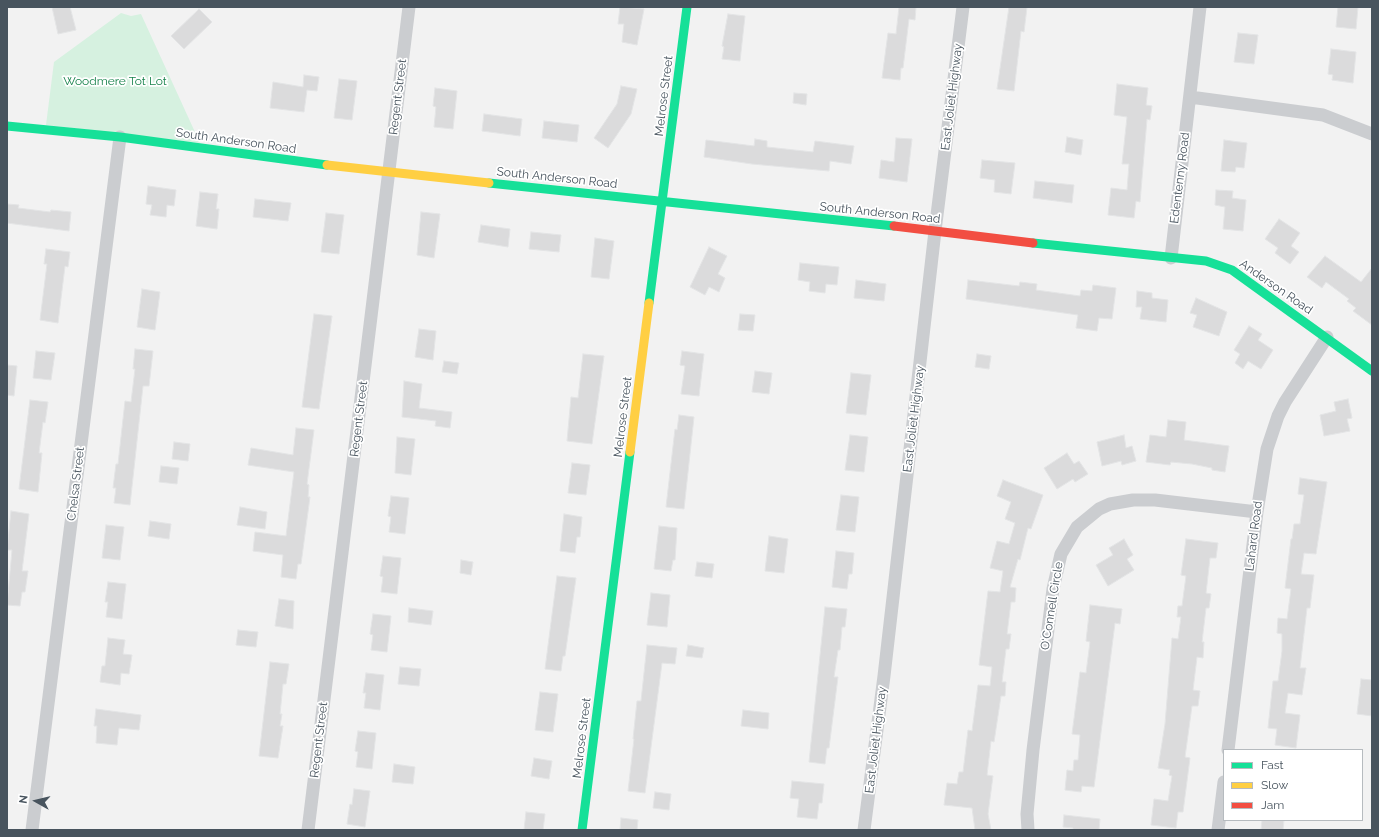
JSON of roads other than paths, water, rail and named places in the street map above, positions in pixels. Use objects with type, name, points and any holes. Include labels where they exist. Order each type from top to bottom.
[{"type":"street","name":"Regent Street","points":[[308,830],[409,7]]},
{"type":"street","name":"Melrose Street","points":[[582,830],[687,7]]},
{"type":"street","name":"East Joliet Highway","points":[[864,830],[887,652],[935,231],[963,7]]},
{"type":"street","name":"Edentenny Road","points":[[1171,258],[1200,7]]},
{"type":"street","points":[[1190,97],[1324,114],[1372,134]]},
{"type":"street","name":"South Anderson Road","points":[[7,126],[120,137],[389,173],[663,201],[1106,251]]},
{"type":"street","name":"Chelsa Street","points":[[32,830],[120,137]]},
{"type":"street","name":"Anderson Road","points":[[1106,251],[1206,261],[1232,270],[1244,277],[1372,371]]},
{"type":"street","name":"Lahard Road","points":[[1228,749],[1257,512],[1267,449],[1278,416],[1297,383],[1327,337]]},
{"type":"street","name":"O'Connell Circle","points":[[1028,830],[1027,814],[1033,750],[1054,583],[1061,554],[1074,532],[1084,520],[1099,509],[1110,504],[1132,500],[1155,500],[1257,512]]},
{"type":"street","points":[[1218,830],[1223,790]]},
{"type":"park label","name":"Woodmere Tot Lot","points":[[115,81]]}]
